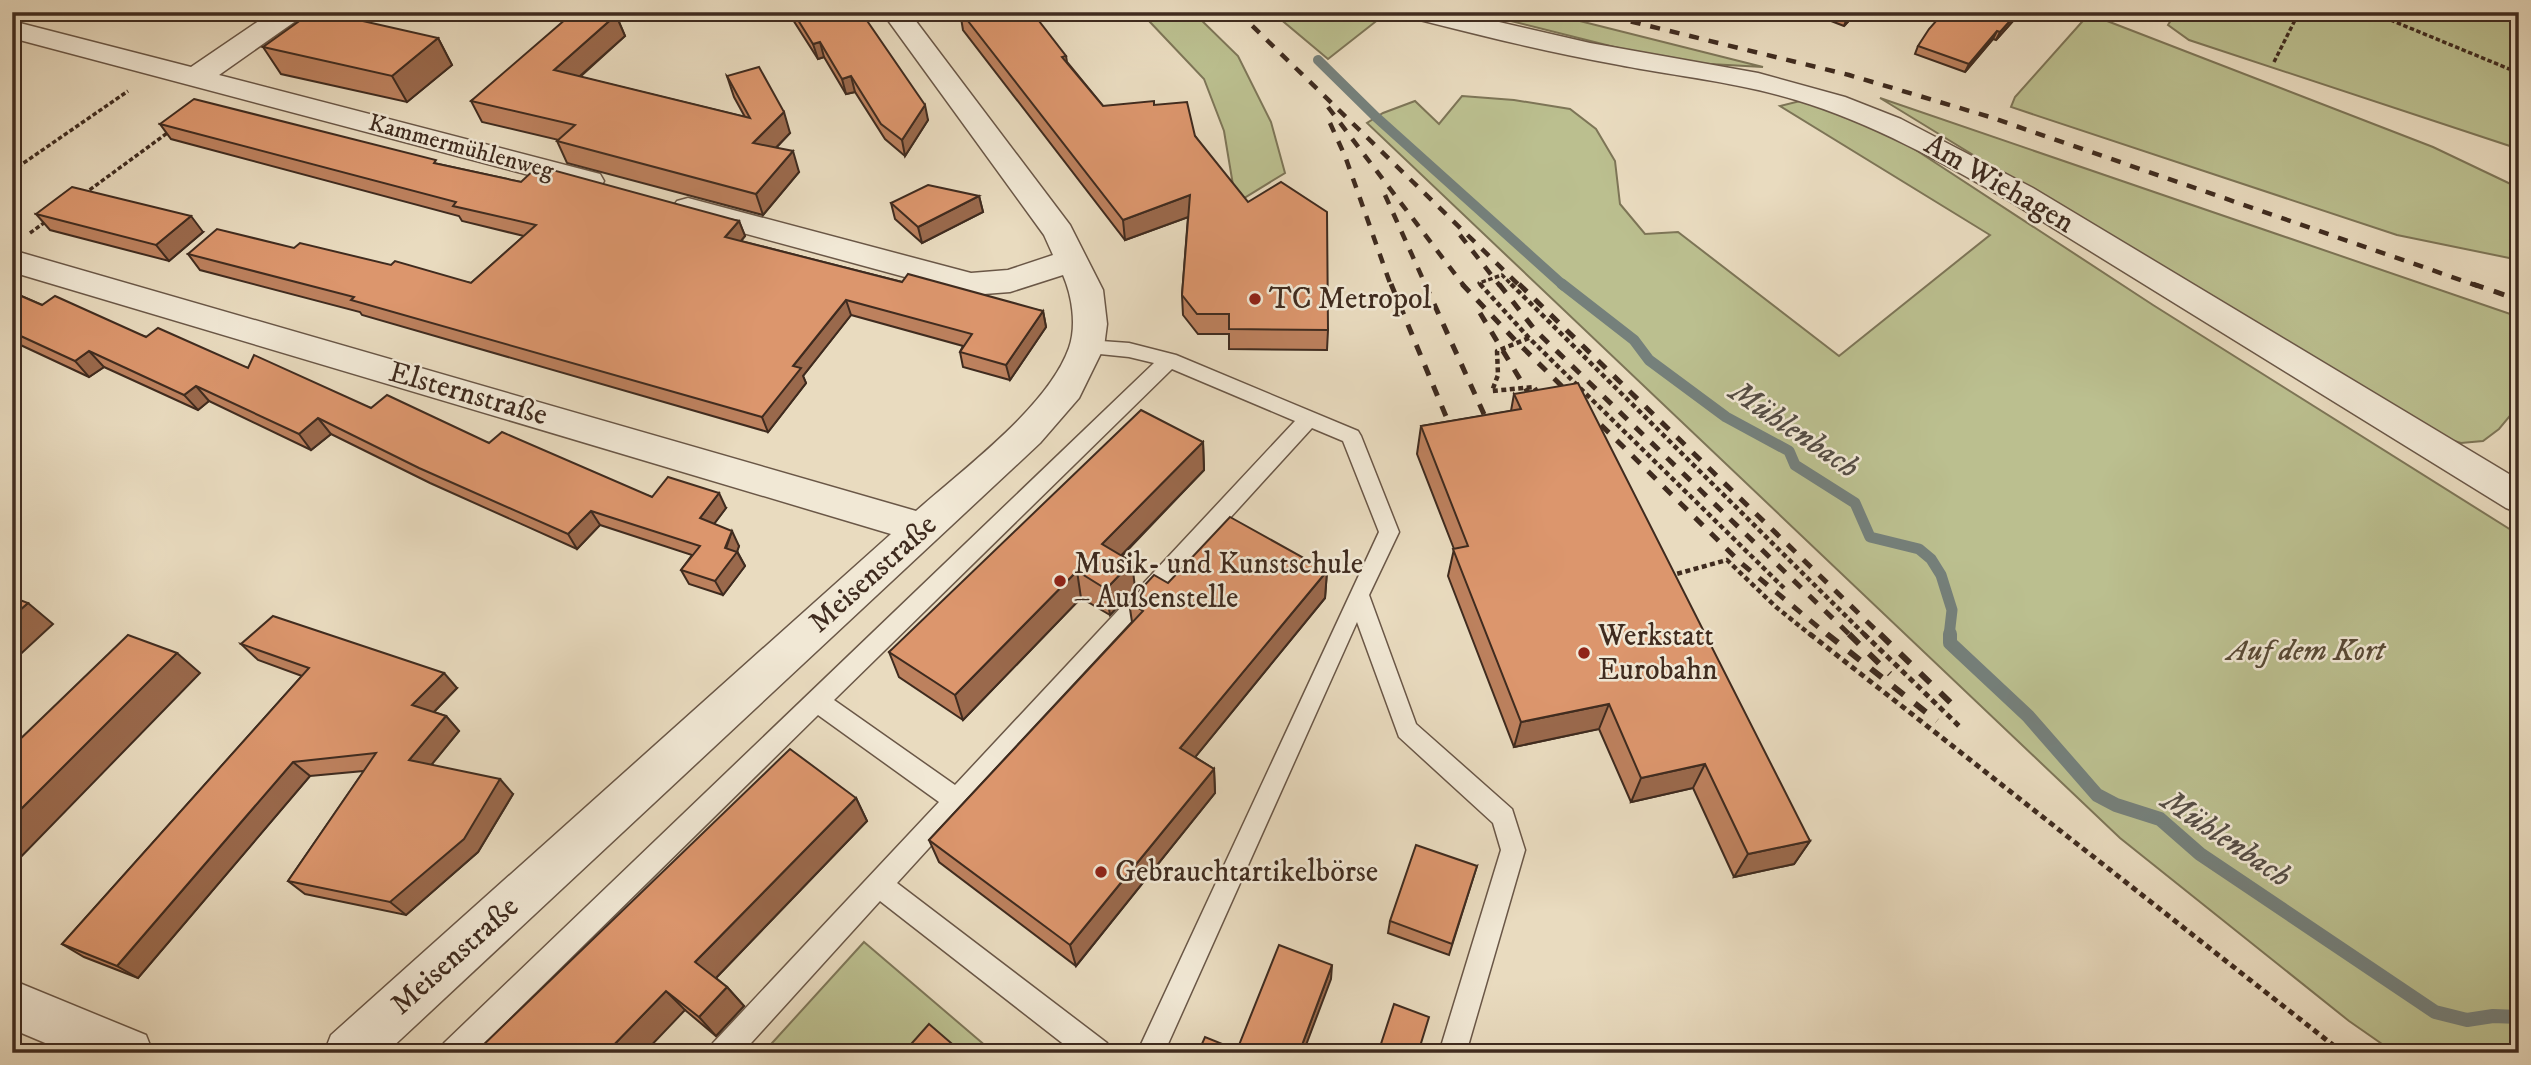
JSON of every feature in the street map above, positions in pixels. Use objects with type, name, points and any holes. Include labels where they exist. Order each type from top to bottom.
[{"type":"street","points":[[198,76],[290,12]]},
{"type":"street","name":"Meisenstraße","points":[[349,1053],[1027,433],[1066,389],[1087,347],[1090,324],[1086,290],[1059,232],[895,12]]},
{"type":"street","name":"Am Wiehagen","points":[[1422,12],[1555,44],[1752,79],[1807,94],[1901,129],[1950,153],[2022,195],[2514,487]]},
{"type":"street","name":"Kammermühlenweg","points":[[12,29],[622,190]]},
{"type":"street","points":[[662,201],[971,284],[1010,281],[1072,260]]},
{"type":"street","name":"Elsternstraße","points":[[18,250],[923,528]]},
{"type":"street","points":[[12,1004],[128,1053]]},
{"type":"lane","points":[[1087,347],[1129,350],[1169,360],[1351,436],[1390,532],[1358,594],[1150,1053]]},
{"type":"lane","points":[[454,1053],[1169,360]]},
{"type":"lane","points":[[723,1053],[1309,419]]},
{"type":"lane","points":[[1358,594],[1407,730],[1503,817],[1513,849],[1452,1053]]},
{"type":"lane","points":[[817,701],[956,800]]},
{"type":"lane","points":[[879,885],[1097,1053]]},
{"type":"path","points":[[2274,62],[2299,12]]},
{"type":"path","points":[[2371,12],[2519,73]]},
{"type":"path","points":[[12,171],[163,67]]},
{"type":"path","points":[[79,198],[178,126]]},
{"type":"path","points":[[18,250],[57,214]]},
{"type":"path","points":[[1785,589],[1529,338],[1479,283],[1502,275],[1741,515],[1960,727]]},
{"type":"path","points":[[1529,338],[1497,351],[1498,375],[1492,391],[1534,387],[1540,397]]},
{"type":"path","points":[[1658,579],[1727,560],[1776,607],[1876,688],[2343,1053]]},
{"type":"green space","points":[[1159,12],[1193,12],[1238,56],[1271,122],[1285,173],[1236,203],[1224,131],[1204,79],[1149,21]]},
{"type":"green space","points":[[1272,12],[1373,12],[1384,15],[1328,59]]},
{"type":"green space","points":[[1475,12],[1544,12],[1763,67],[1674,62]]},
{"type":"green space","points":[[2176,12],[2519,12],[2519,149],[2189,40],[2168,25]]},
{"type":"green space","points":[[2089,14],[2433,147],[2519,188],[2519,260],[2397,235],[2011,107],[2015,97]]},
{"type":"green space","name":"Auf dem Kort","points":[[1462,96],[1514,100],[1570,109],[1596,129],[1615,161],[1620,204],[1645,234],[1678,232],[1839,356],[1990,235],[1780,106],[1820,96],[1896,137],[2153,305],[2519,535],[2519,1053],[2395,1053],[2349,1021],[2120,838],[1367,123],[1383,113],[1415,101],[1439,124]]},
{"type":"green space","points":[[1880,98],[2519,317],[2519,405],[2499,429],[2483,441],[2461,443],[2428,433]]},
{"type":"green space","points":[[864,942],[994,1053],[763,1053]]},
{"type":"building","points":[[312,12],[323,12],[438,38],[392,76],[263,47]]},
{"type":"building","points":[[574,12],[614,12],[616,15],[554,70],[750,118],[727,76],[759,67],[784,112],[753,143],[793,151],[756,194],[557,141],[575,125],[471,101]]},
{"type":"building","points":[[793,12],[861,12],[925,105],[902,140],[881,124],[851,76],[842,79],[820,42],[813,44]]},
{"type":"building","points":[[961,12],[1006,12],[1010,17],[1032,12],[1066,56],[1062,57],[1103,106],[1154,101],[1154,105],[1187,102],[1195,136],[1248,202],[1281,182],[1327,212],[1328,330],[1229,329],[1229,314],[1197,314],[1182,295],[1190,195],[1123,220]]},
{"type":"building","points":[[1832,12],[1852,12],[1847,18]]},
{"type":"building","points":[[1944,12],[2018,12],[2000,32],[1997,31],[1969,64],[1918,46]]},
{"type":"building","points":[[194,99],[436,160],[434,163],[521,182],[538,166],[739,221],[725,237],[902,282],[908,274],[1043,311],[1006,365],[960,352],[972,334],[846,300],[793,366],[801,368],[762,417],[351,300],[354,297],[188,254],[217,229],[294,248],[300,243],[391,265],[395,261],[471,283],[536,225],[453,206],[456,202],[160,124]]},
{"type":"building","points":[[928,185],[979,196],[918,227],[891,203]]},
{"type":"building","points":[[72,187],[191,216],[156,245],[36,214]]},
{"type":"building","points":[[12,292],[42,305],[55,296],[146,337],[158,328],[248,368],[254,355],[371,408],[387,395],[489,443],[502,432],[652,497],[668,477],[719,493],[700,518],[732,531],[725,548],[737,552],[715,581],[681,570],[700,546],[591,511],[568,534],[419,468],[318,418],[299,434],[196,386],[184,395],[89,351],[75,361],[12,332]]},
{"type":"building","name":"Werkstatt Eurobahn","points":[[1578,383],[1810,841],[1748,854],[1705,764],[1641,778],[1609,704],[1521,722],[1453,549],[1468,546],[1421,426],[1521,409],[1514,394]]},
{"type":"building","name":"Musik- und Kunstschule – Außenstelle","points":[[1141,410],[1203,442],[1102,544],[1132,562],[1106,589],[1077,571],[955,695],[889,652]]},
{"type":"building","points":[[1230,517],[1327,571],[1180,748],[1214,769],[1070,945],[929,840],[1143,611],[1129,602],[1154,575],[1168,583]]},
{"type":"building","points":[[12,597],[28,603],[12,617]]},
{"type":"building","points":[[273,616],[444,673],[412,705],[446,716],[409,760],[500,779],[464,839],[390,902],[288,881],[376,753],[293,762],[117,966],[62,944],[309,668],[241,644]]},
{"type":"building","points":[[128,635],[177,653],[12,818],[12,747]]},
{"type":"building","points":[[790,749],[856,798],[695,962],[727,987],[699,1017],[666,991],[606,1053],[475,1053]]},
{"type":"building","points":[[1416,845],[1477,866],[1452,944],[1390,921]]},
{"type":"building","points":[[1279,945],[1332,965],[1299,1053],[1198,1053],[1205,1037],[1237,1050]]},
{"type":"building","points":[[1394,1004],[1429,1017],[1418,1053],[1378,1053]]},
{"type":"building","points":[[929,1024],[958,1049],[954,1053],[904,1052]]},
{"type":"waterway","name":"Mühlenbach","points":[[1318,60],[1376,117],[1564,286]]},
{"type":"waterway","name":"Mühlenbach","points":[[1562,284],[1634,340],[1649,360],[1726,417],[1789,451],[1795,465],[1855,503],[1870,537],[1919,549],[1931,559],[1941,575],[1952,610],[1949,636]]},
{"type":"waterway","name":"Mühlenbach","points":[[1950,634],[1950,643],[2028,716],[2097,795],[2116,805],[2160,819],[2200,854],[2435,1012],[2467,1020],[2493,1016],[2519,1017]]},
{"type":"railway","points":[[1238,12],[1520,286]]},
{"type":"railway","points":[[1592,12],[1849,75],[1990,117],[2478,286]]},
{"type":"railway","points":[[1328,107],[1464,286]]},
{"type":"railway","points":[[1330,123],[1345,156],[1391,286]]},
{"type":"railway","points":[[1385,195],[1426,286]]},
{"type":"railway","points":[[1460,235],[1500,286]]},
{"type":"railway","points":[[1391,284],[1455,438]]},
{"type":"railway","points":[[1425,284],[1493,434]]},
{"type":"railway","points":[[1462,284],[1515,340],[1741,563],[1829,636]]},
{"type":"railway","points":[[1499,284],[1535,330],[1851,636]]},
{"type":"railway","points":[[1519,284],[1882,636]]},
{"type":"railway","points":[[2473,284],[2519,300]]},
{"type":"railway","points":[[1480,313],[1538,409]]},
{"type":"railway","points":[[1827,634],[1937,721]]},
{"type":"railway","points":[[1849,634],[1890,674]]},
{"type":"railway","points":[[1880,634],[1951,703]]},
{"type":"place","name":"TC Metropol","points":[[1255,299]]},
{"type":"place","name":"Musik- und Kunstschule – Außenstelle","points":[[1060,581]]},
{"type":"place","name":"Werkstatt Eurobahn","points":[[1584,653]]},
{"type":"place","name":"Gebrauchtartikelbörse","points":[[1101,872]]}]
